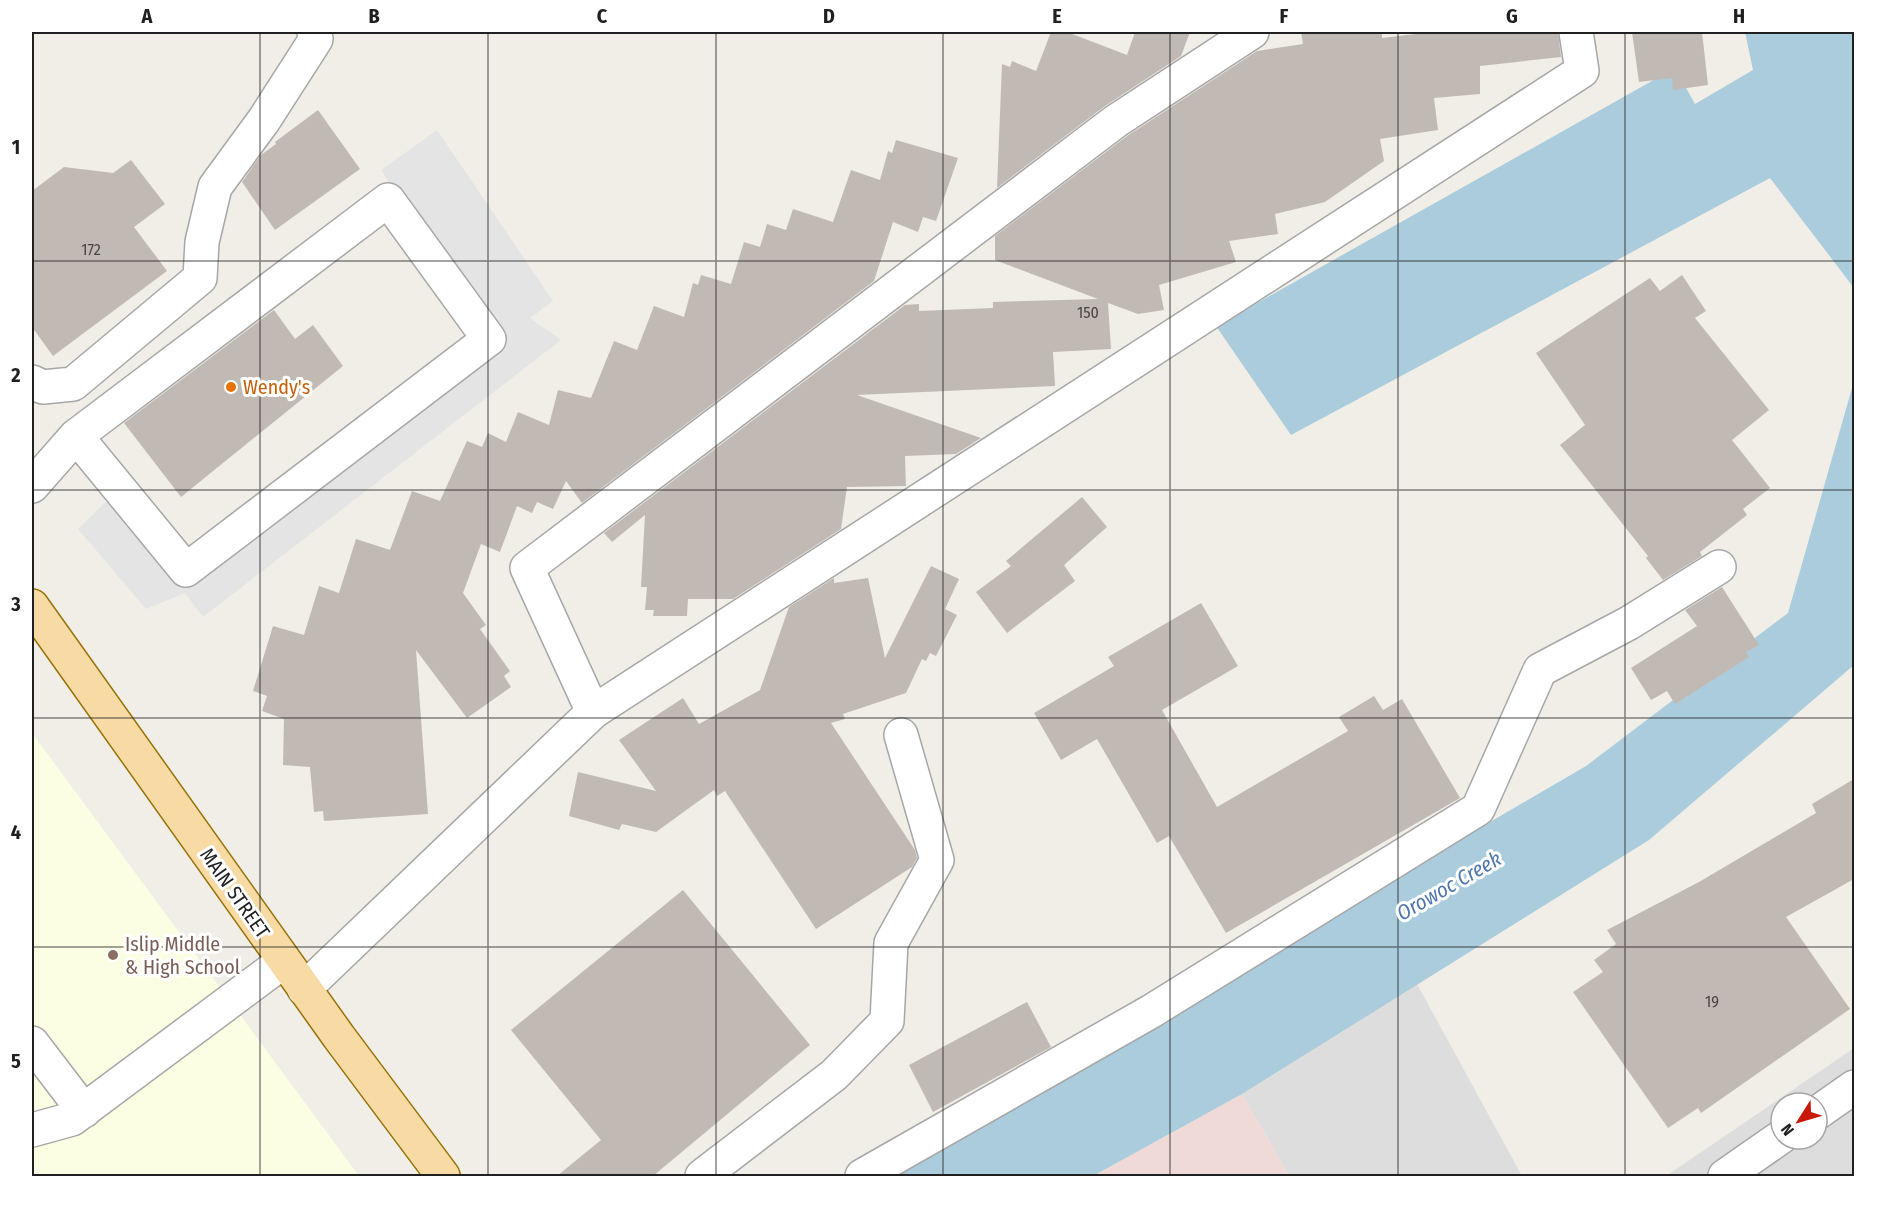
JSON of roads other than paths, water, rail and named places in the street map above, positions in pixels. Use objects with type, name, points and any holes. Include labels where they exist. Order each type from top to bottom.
[{"type":"main road","name":"MAIN STREET","points":[[32,606],[304,989],[443,1176]]},
{"type":"street","points":[[32,382],[43,387],[73,384],[200,278],[202,242],[215,187],[264,120],[316,39],[314,32]]},
{"type":"street","points":[[593,712],[527,568],[1116,121],[1252,32]]},
{"type":"street","points":[[304,989],[593,712],[1582,71],[1576,32]]},
{"type":"street","points":[[32,486],[76,436],[388,200],[489,339],[186,570],[76,436]]},
{"type":"street","points":[[862,1176],[1150,1012],[1478,809],[1540,670],[1629,622],[1719,567]]},
{"type":"street","points":[[702,1176],[834,1075],[887,1021],[891,943],[938,860],[901,735]]},
{"type":"street","points":[[32,1130],[72,1119],[84,1111],[284,961]]},
{"type":"street","points":[[32,1043],[84,1111]]},
{"type":"street","points":[[1829,1105],[1854,1087]]},
{"type":"street","points":[[1725,1176],[1769,1145]]},
{"type":"water","points":[[1745,32],[1854,32],[1854,288],[1770,178],[1291,435],[1216,326],[1675,68],[1695,104],[1753,70]]},
{"type":"water","name":"Orowoc Creek","points":[[1854,381],[1854,665],[1649,840],[1242,1094],[1093,1176],[883,1176],[1586,766],[1788,613]]},
{"type":"place","name":"Wendy's","points":[[231,387]]},
{"type":"place","name":"Islip Middle & High School","points":[[113,955]]}]
